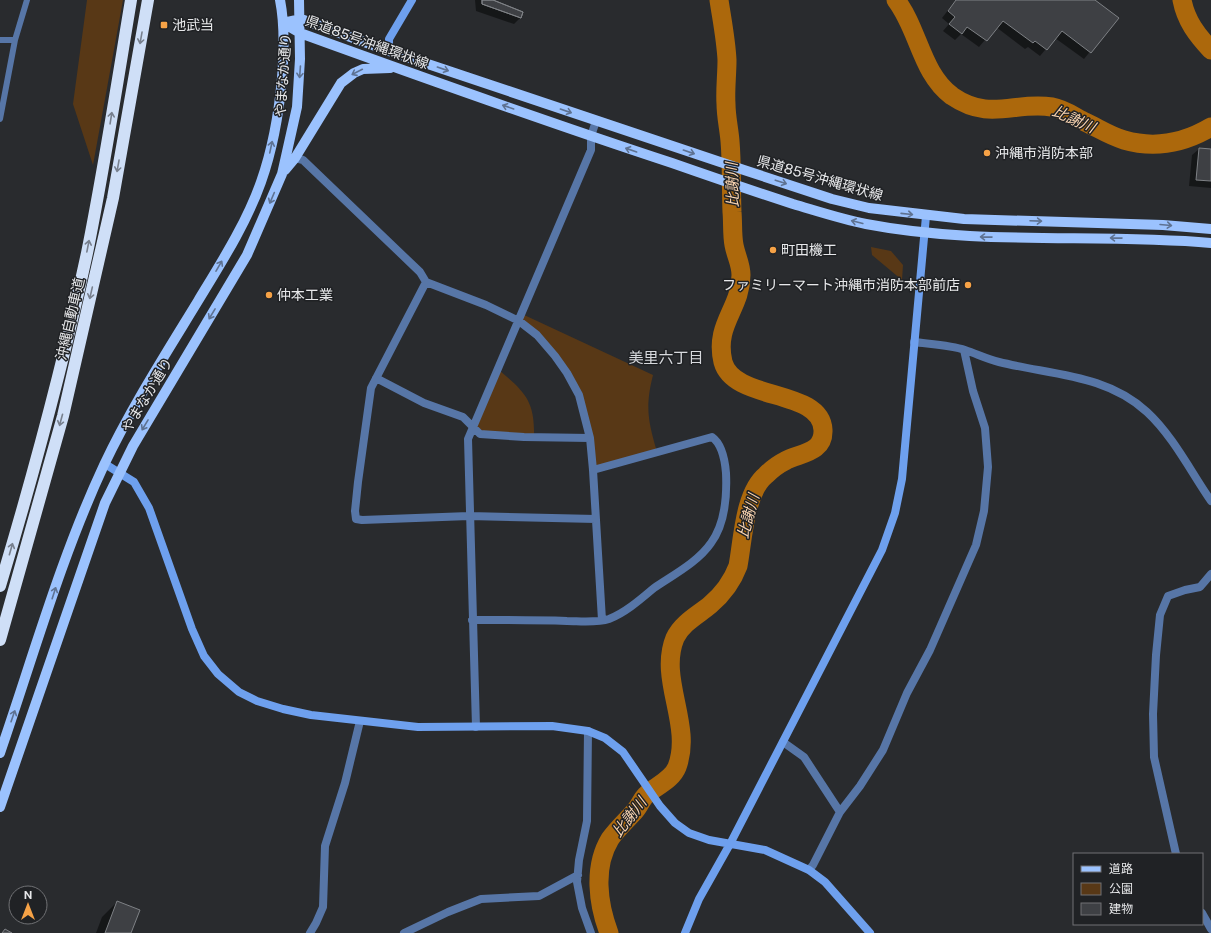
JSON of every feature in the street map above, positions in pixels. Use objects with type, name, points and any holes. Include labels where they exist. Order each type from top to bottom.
[{"type":"highway","name":"沖縄自動車道","points":[[0,586],[49,413],[86,254],[106,149],[131,0]]},
{"type":"highway","name":"沖縄自動車道","points":[[0,640],[62,416],[113,198],[148,0]]},
{"type":"main road","name":"やまなか通り","points":[[0,753],[57,583],[88,501],[135,404],[218,267],[240,228],[260,183],[270,152],[279,105],[283,61],[280,0]]},
{"type":"main road","name":"やまなか通り","points":[[0,807],[105,503],[118,473],[247,255],[282,174],[297,107],[301,19],[299,0]]},
{"type":"main road","name":"県道85号沖縄環状線","points":[[282,23],[301,19],[389,51],[708,159],[832,199],[869,208],[926,216],[964,219],[1163,225],[1211,229]]},
{"type":"main road","name":"県道85号沖縄環状線","points":[[282,23],[300,33],[591,136],[828,215],[865,224],[924,234],[962,237],[1163,239],[1211,243]]},
{"type":"main road","points":[[282,174],[296,158],[341,83],[354,73],[364,68],[396,68]]},
{"type":"street","points":[[389,51],[389,39],[412,0]]},
{"type":"street","points":[[476,727],[468,439],[474,430],[591,150],[591,136],[596,121]]},
{"type":"street","points":[[296,158],[303,160],[420,272],[426,282],[486,305],[519,320],[537,335],[566,373],[578,395],[590,438],[594,470],[602,620]]},
{"type":"street","points":[[685,933],[699,899],[730,844],[783,742],[882,550],[890,530],[902,479],[926,216]]},
{"type":"street","points":[[426,282],[371,388],[367,404],[355,511],[356,519],[469,516],[596,519]]},
{"type":"street","points":[[914,342],[964,350],[1000,362],[1100,383],[1126,396],[1157,422],[1211,501]]},
{"type":"street","points":[[809,870],[814,865],[840,812],[860,786],[883,750],[907,693],[933,643],[976,544],[984,511],[988,467],[985,428],[973,391],[964,350]]},
{"type":"street","points":[[376,378],[424,403],[463,417],[474,430],[480,434],[494,436],[590,438]]},
{"type":"street","points":[[472,620],[609,619],[633,604],[702,553],[712,542],[726,498],[726,469],[717,441],[712,437],[594,470]]},
{"type":"street","points":[[105,464],[134,482],[149,508],[192,629],[204,656],[218,674],[239,692],[257,701],[297,712],[360,721],[418,727],[552,726],[588,731],[605,738],[623,752],[660,806],[675,823],[689,833],[709,840],[765,850],[809,870],[826,882],[870,933]]},
{"type":"street","points":[[1176,853],[1154,757],[1153,714],[1160,615],[1168,596],[1184,590],[1200,587],[1211,574]]},
{"type":"street","points":[[310,933],[323,907],[325,846],[345,783],[360,721]]},
{"type":"street","points":[[588,731],[587,821],[579,860],[577,882],[582,908],[591,933]]},
{"type":"street","points":[[783,742],[804,757],[840,812]]},
{"type":"street","points":[[404,933],[448,912],[481,899],[539,896],[578,875]]},
{"type":"street","points":[[1203,915],[1211,928]]},
{"type":"lane","points":[[0,119],[15,40],[27,0]]},
{"type":"lane","points":[[0,40],[15,40]]},
{"type":"green space","points":[[87,0],[123,0],[93,165],[73,104]]},
{"type":"green space","points":[[871,247],[891,251],[903,265],[902,280],[872,255]]},
{"type":"green space","points":[[522,314],[653,375],[648,405],[651,431],[657,452],[593,470],[585,414],[567,373],[519,321]]},
{"type":"green space","points":[[499,370],[522,391],[527,398],[533,414],[534,437],[474,430]]},
{"type":"building","points":[[482,0],[493,0],[523,12],[521,18],[482,4]]},
{"type":"building","points":[[482,0],[493,0],[523,12],[521,18],[482,4]]},
{"type":"building","points":[[956,0],[1095,0],[1119,18],[1091,53],[1062,31],[1047,50],[1035,41],[1033,43],[1003,21],[987,41],[967,27],[962,34],[949,24],[955,17],[948,11]]},
{"type":"building","points":[[1199,148],[1211,149],[1211,181],[1196,180]]},
{"type":"building","points":[[117,901],[140,910],[131,933],[105,933]]},
{"type":"building","points":[[5,929],[12,933],[2,933]]},
{"type":"waterway","name":"比謝川","points":[[609,933],[602,910],[599,886],[599,873],[605,850],[610,839],[636,810],[646,795],[675,772],[681,751],[679,719],[670,670],[671,654],[675,638],[686,624],[719,597],[733,577],[738,566],[743,531],[749,505],[753,493],[759,483],[775,467],[791,458],[815,448],[820,443],[823,430],[819,417],[808,407],[743,384],[730,375],[723,362],[721,349],[722,337],[737,298],[741,275],[733,237],[731,150],[726,113],[727,60],[719,0]]},
{"type":"waterway","name":"比謝川","points":[[896,0],[910,24],[933,76],[952,96],[966,104],[978,108],[990,109],[1026,106],[1052,107],[1065,111],[1104,132],[1136,143],[1158,144],[1180,141],[1201,133],[1211,127]]},
{"type":"waterway","name":"比謝川","points":[[1182,0],[1189,21],[1201,39],[1211,50]]},
{"type":"place","name":"池武当","points":[[164,25]]},
{"type":"place","name":"沖縄市消防本部","points":[[987,153]]},
{"type":"place","name":"町田機工","points":[[773,250]]},
{"type":"place","name":"ファミリーマート沖縄市消防本部前店","points":[[968,285]]},
{"type":"place","name":"仲本工業","points":[[269,295]]},
{"type":"district","name":"美里六丁目","points":[[666,357]]}]
